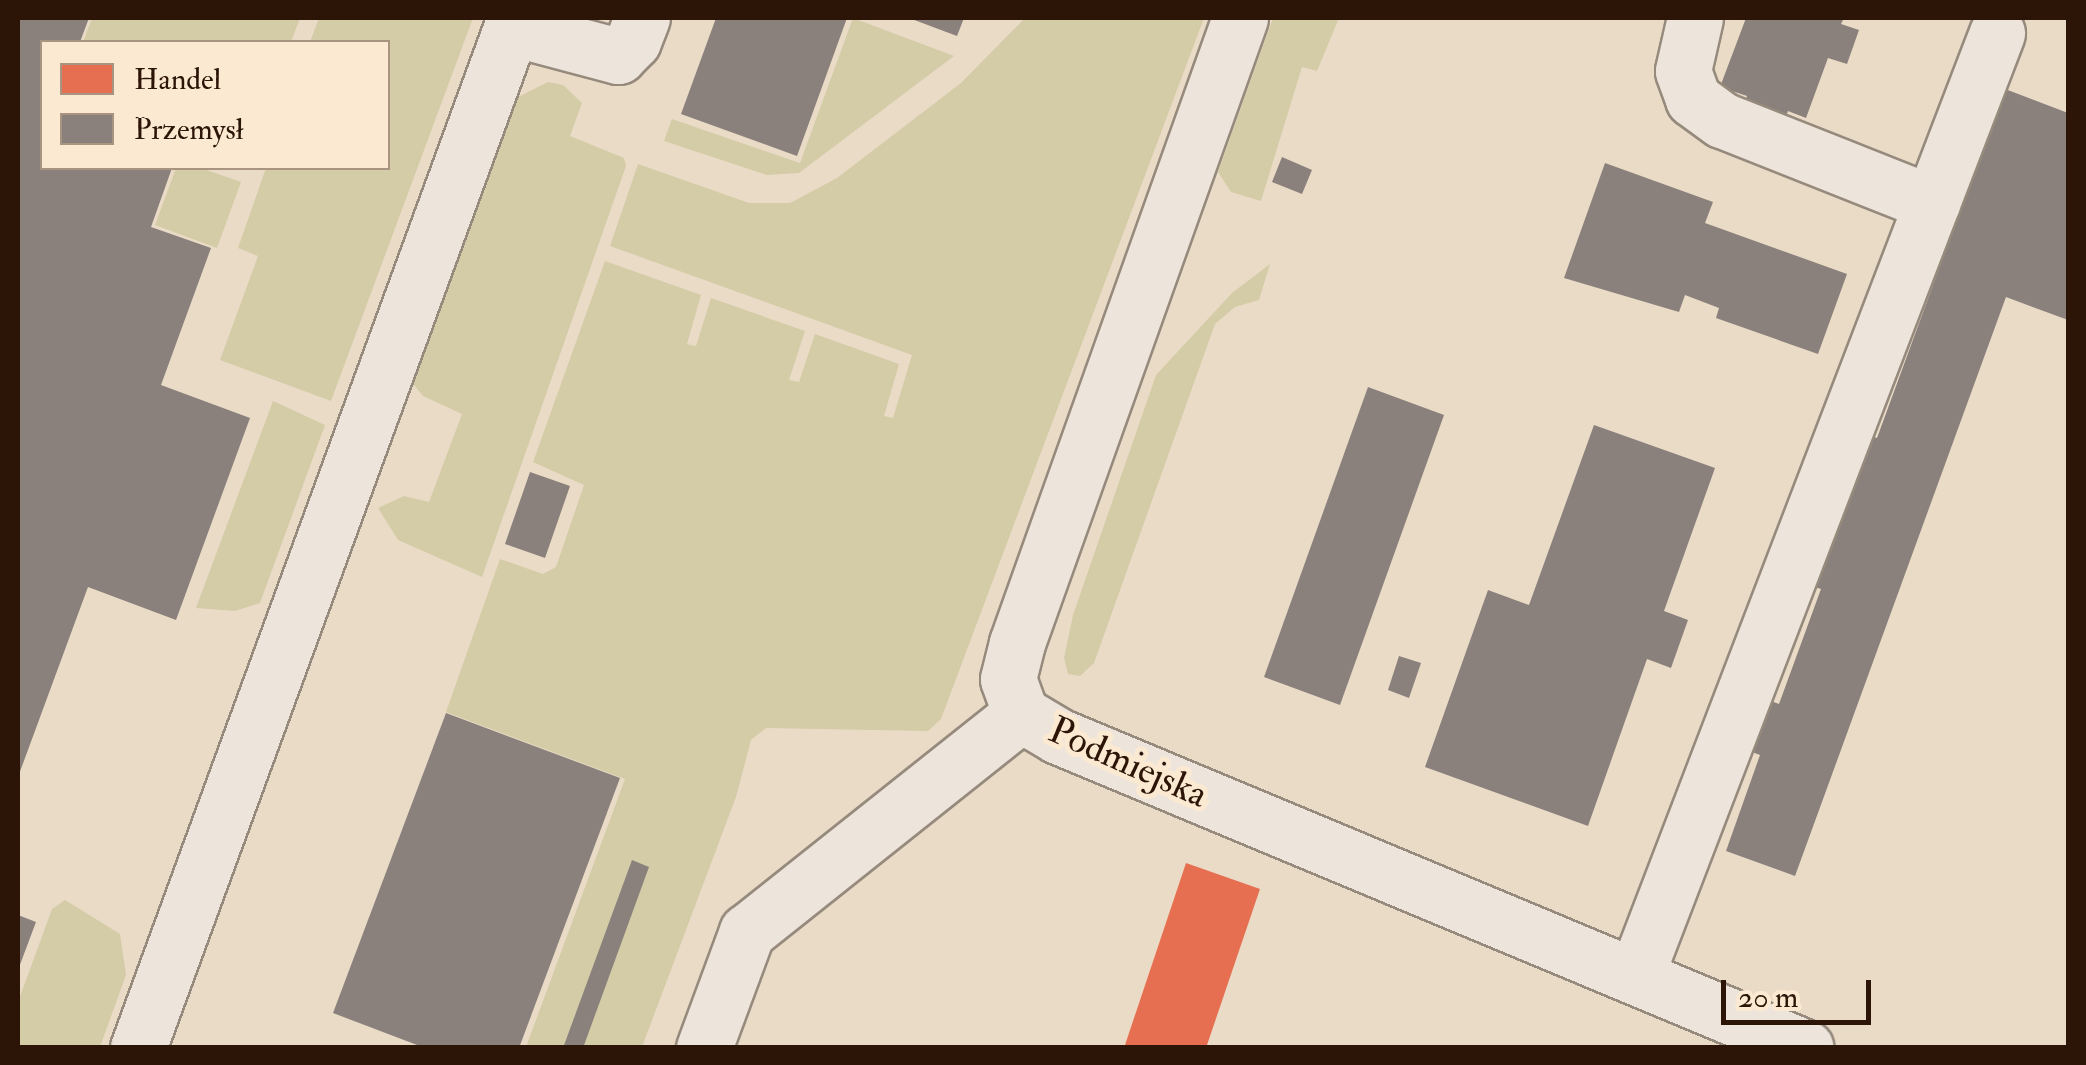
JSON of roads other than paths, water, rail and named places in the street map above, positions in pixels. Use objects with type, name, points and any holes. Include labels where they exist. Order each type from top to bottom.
[{"type":"street","points":[[138,1048],[514,23],[618,56],[634,41],[642,18]]},
{"type":"street","name":"Podmiejska","points":[[1240,18],[1017,643],[1008,679],[1021,714],[1058,736],[1806,1048]]},
{"type":"street","points":[[1696,18],[1683,71],[1693,98],[1722,120],[1932,202]]},
{"type":"street","points":[[1636,975],[1997,33]]},
{"type":"street","points":[[704,1048],[747,932],[1021,714]]}]
